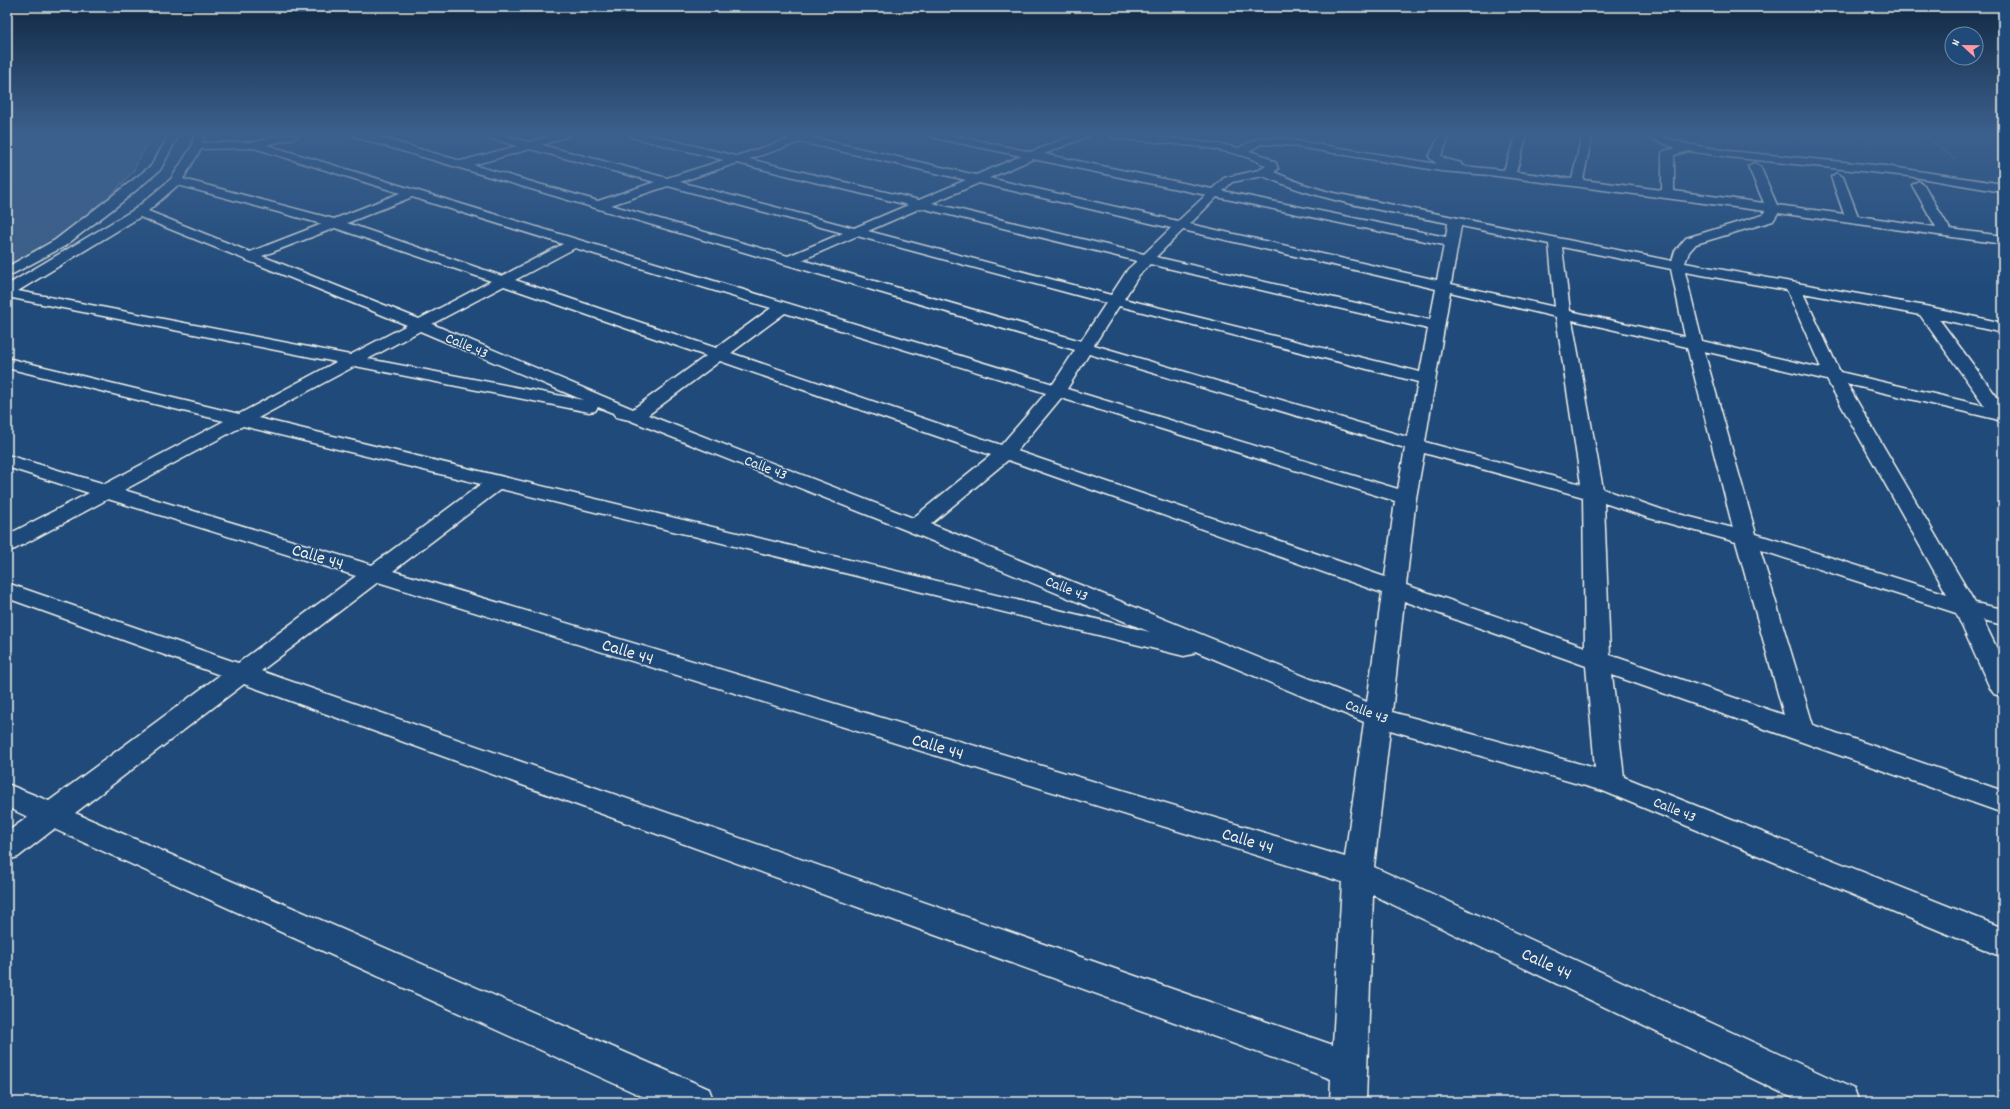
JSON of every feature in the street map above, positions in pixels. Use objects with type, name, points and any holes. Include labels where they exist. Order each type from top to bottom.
[{"type":"street","points":[[7,273],[60,242],[133,187]]},
{"type":"street","points":[[7,292],[139,212],[169,187]]},
{"type":"street","points":[[198,187],[334,223],[503,280],[1004,453],[2003,802]]},
{"type":"street","points":[[392,187],[1406,498]]},
{"type":"street","points":[[536,187],[1416,445],[1594,493],[1656,514],[1746,538],[1966,608],[2003,617]]},
{"type":"street","points":[[598,205],[654,187]]},
{"type":"street","points":[[680,187],[1115,301],[1427,379]]},
{"type":"street","points":[[848,187],[1147,259],[1436,326]]},
{"type":"street","points":[[789,261],[961,187]]},
{"type":"street","points":[[1013,187],[1694,342],[2002,415]]},
{"type":"street","points":[[1189,187],[1451,242]]},
{"type":"street","points":[[916,526],[1004,453],[1057,391],[1133,272],[1221,187]]},
{"type":"street","points":[[1299,187],[1327,195],[1555,242],[1677,266],[1925,311],[2003,328]]},
{"type":"street","points":[[1608,187],[1852,218],[2003,240]]},
{"type":"street","points":[[1668,194],[1670,187]]},
{"type":"street","points":[[1763,187],[1772,208],[1771,214],[1768,218],[1691,241],[1682,251],[1677,266],[1694,342],[1746,538],[1802,732]]},
{"type":"street","points":[[1841,187],[1852,218]]},
{"type":"street","points":[[1919,187],[1945,231]]},
{"type":"street","points":[[248,257],[412,193]]},
{"type":"street","name":"Calle 43","points":[[139,212],[420,325],[635,416],[916,526],[1378,717],[1611,783],[2003,943]]},
{"type":"street","points":[[1348,1102],[1358,874],[1406,498],[1455,221]]},
{"type":"street","points":[[1555,242],[1563,313],[1594,493],[1598,661],[1611,783]]},
{"type":"street","points":[[7,544],[574,243]]},
{"type":"street","points":[[1793,287],[1833,375],[1966,608],[2003,688]]},
{"type":"street","points":[[7,292],[355,359],[635,416],[783,307]]},
{"type":"street","points":[[1925,311],[2002,415]]},
{"type":"street","points":[[7,363],[1252,665]]},
{"type":"street","name":"Calle 44","points":[[7,462],[1358,874],[1841,1102]]},
{"type":"street","points":[[7,848],[497,482]]},
{"type":"street","points":[[7,590],[1349,1068]]},
{"type":"street","points":[[7,795],[696,1102]]},
{"type":"shaded area","points":[[7,187],[119,187],[92,214],[47,247],[7,268]]}]
